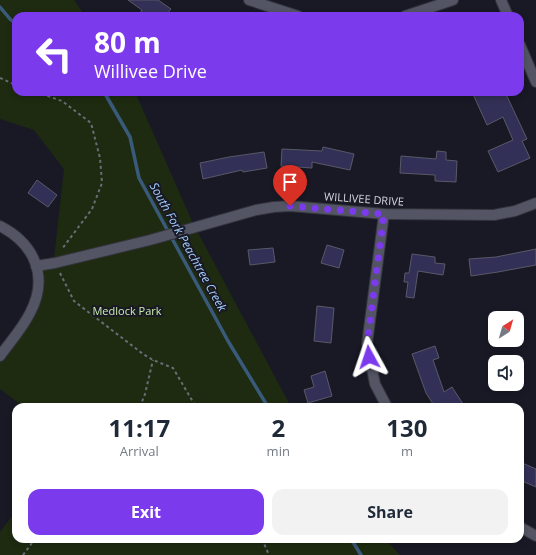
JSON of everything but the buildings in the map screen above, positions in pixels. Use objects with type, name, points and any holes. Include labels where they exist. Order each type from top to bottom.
[{"type":"street","points":[[250,0],[286,12]]},
{"type":"street","points":[[417,12],[453,0]]},
{"type":"street","points":[[501,0],[506,12]]},
{"type":"street","points":[[524,54],[536,82]]},
{"type":"street","name":"WILLIVEE DRIVE","points":[[36,266],[55,263],[150,240],[274,206],[384,214],[494,215],[515,211],[536,204]]},
{"type":"street","points":[[384,214],[367,344],[375,384],[385,403]]},
{"type":"street","points":[[0,226],[20,239],[30,250],[36,266],[38,277],[31,312],[0,356]]},
{"type":"street","points":[[524,529],[536,536]]},
{"type":"path","points":[[0,78],[12,83]]},
{"type":"path","points":[[48,96],[62,101],[90,123],[100,158],[102,183],[92,209],[64,247],[55,263],[74,301],[125,341],[153,360],[173,368],[194,403]]},
{"type":"path","points":[[142,403],[153,360]]},
{"type":"path","points":[[23,555],[32,543]]},
{"type":"path","points":[[264,543],[269,555]]},
{"type":"green space","points":[[0,0],[74,0],[82,12],[12,12],[12,96],[137,96],[195,228],[54,259],[64,169],[34,130],[0,119]]},
{"type":"green space","name":"Medlock Park","points":[[197,231],[289,403],[19,403],[0,389],[0,355],[31,312],[36,266]]},
{"type":"green space","points":[[12,516],[12,543],[389,543],[400,555],[0,555],[0,532]]},
{"type":"waterway","name":"South Fork Peachtree Creek","points":[[0,7],[12,21]]},
{"type":"waterway","name":"South Fork Peachtree Creek","points":[[106,96],[130,137],[139,178],[228,341],[266,403]]},
{"type":"waterway","name":"South Fork Peachtree Creek","points":[[354,543],[361,555]]},
{"type":"route","points":[[290,206],[384,214],[367,344],[369,357]]}]
